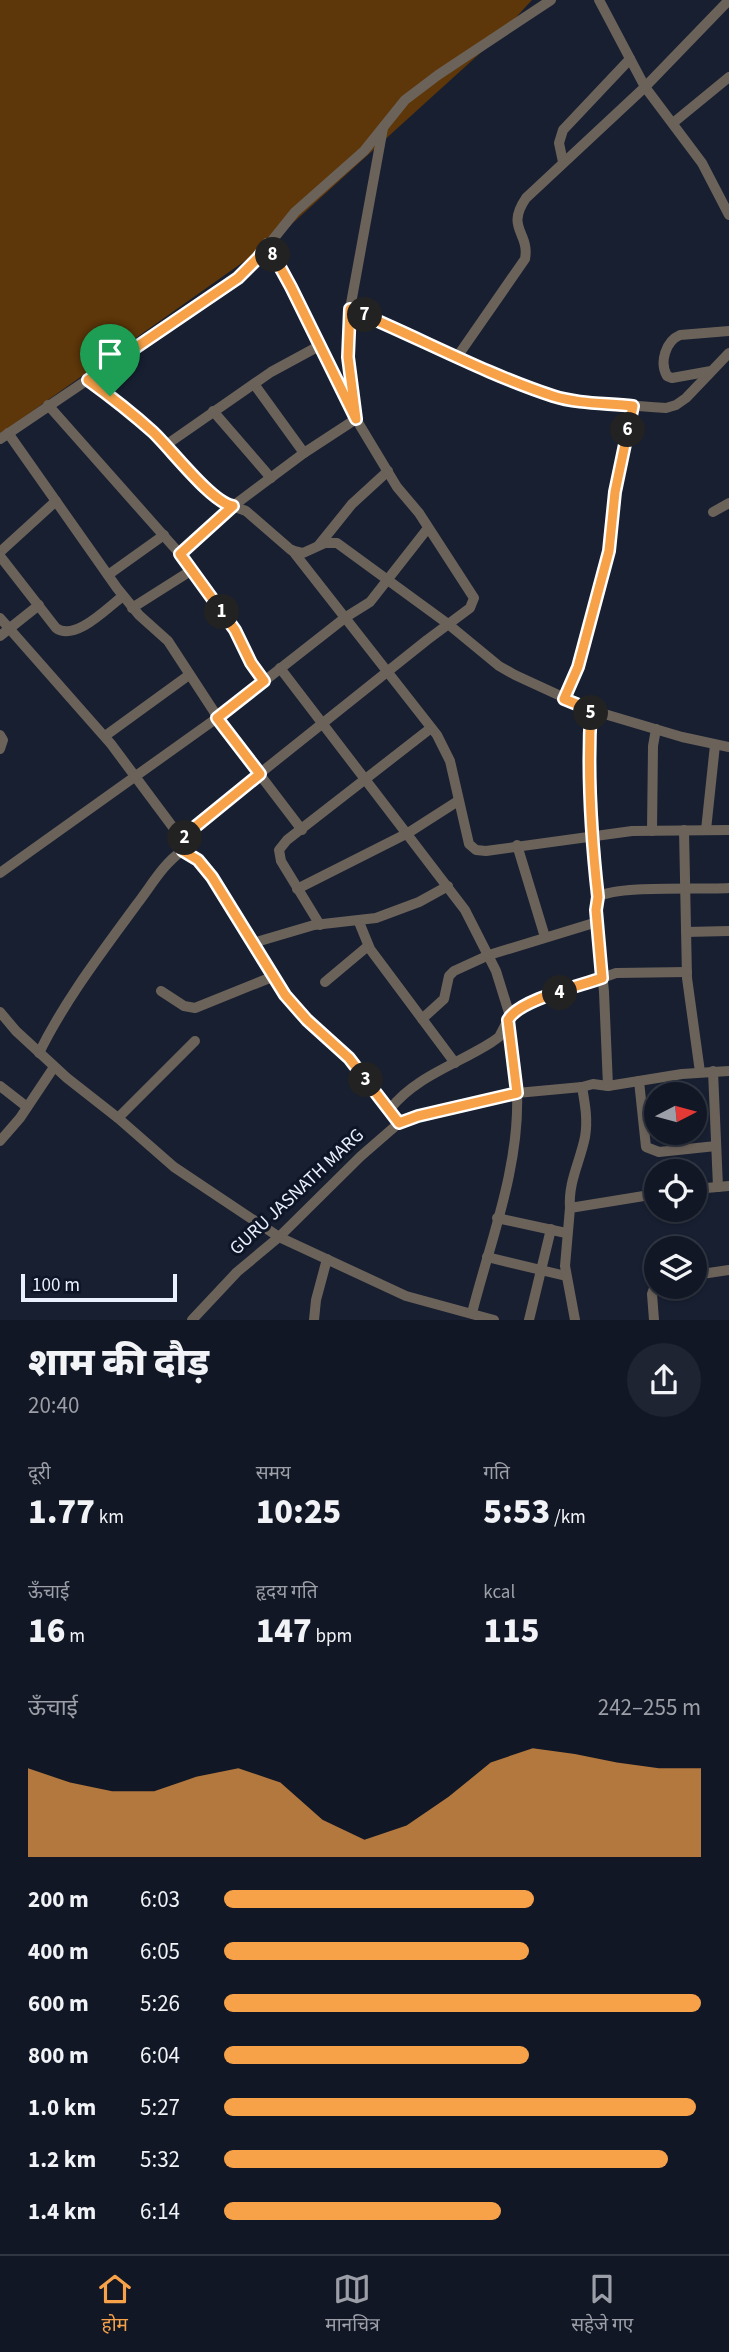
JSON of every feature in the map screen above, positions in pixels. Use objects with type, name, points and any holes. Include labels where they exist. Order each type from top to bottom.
[{"type":"street","points":[[599,0],[645,87],[709,174],[729,215]]},
{"type":"street","points":[[457,357],[525,259],[525,244],[517,226],[517,217],[531,192],[645,87],[729,0]]},
{"type":"street","points":[[302,830],[217,718],[168,641],[132,608],[56,501],[4,436],[238,278],[295,212],[364,151],[405,100],[548,1]]},
{"type":"street","points":[[563,162],[559,143],[564,130],[630,59]]},
{"type":"street","points":[[673,122],[729,77]]},
{"type":"street","points":[[356,419],[348,357],[350,309],[384,124]]},
{"type":"street","points":[[38,1053],[100,953],[166,866],[183,851],[185,838],[199,822],[470,608],[474,598],[356,419],[268,245]]},
{"type":"street","points":[[350,309],[457,357],[553,396],[576,401],[666,408],[676,405],[729,353]]},
{"type":"street","points":[[712,371],[667,376],[663,365],[668,344],[673,338],[688,333],[729,331]]},
{"type":"street","points":[[166,445],[254,384],[319,346]]},
{"type":"street","points":[[88,380],[166,445],[212,495],[222,503],[246,511],[291,550],[431,728],[450,761],[469,844],[475,850],[486,851],[517,845],[653,831],[729,830]]},
{"type":"street","points":[[254,384],[304,453]]},
{"type":"street","points":[[48,405],[180,554],[235,630],[251,663],[264,681]]},
{"type":"street","points":[[564,699],[578,667],[609,551],[615,492],[633,406]]},
{"type":"street","points":[[213,411],[271,478]]},
{"type":"street","points":[[180,554],[233,506],[304,453],[356,419]]},
{"type":"street","points":[[319,545],[352,504],[388,471]]},
{"type":"street","points":[[56,501],[0,554],[60,631],[73,632],[123,596]]},
{"type":"street","points":[[713,512],[729,503]]},
{"type":"street","points":[[0,873],[217,718],[346,617],[370,602],[428,528]]},
{"type":"street","points":[[108,575],[164,535]]},
{"type":"street","points":[[291,550],[303,553],[325,542],[338,543],[386,581],[448,624],[499,666],[591,710],[729,747]]},
{"type":"street","points":[[132,608],[192,570]]},
{"type":"street","points":[[4,632],[39,605]]},
{"type":"street","points":[[0,618],[4,632],[105,736],[172,825],[185,838]]},
{"type":"street","points":[[280,668],[470,918],[501,983],[509,1018],[517,1093],[513,1150],[471,1313]]},
{"type":"street","points":[[105,736],[189,675]]},
{"type":"street","points":[[591,710],[589,750],[598,897],[596,910],[608,1086]]},
{"type":"street","points":[[320,925],[279,856],[283,845],[431,728]]},
{"type":"street","points":[[653,831],[653,746],[656,729]]},
{"type":"street","points":[[0,735],[3,740],[0,749]]},
{"type":"street","points":[[706,830],[715,745]]},
{"type":"street","points":[[297,888],[408,833],[458,801]]},
{"type":"street","points":[[684,830],[687,972],[700,1072]]},
{"type":"street","points":[[517,845],[545,937]]},
{"type":"street","points":[[183,851],[192,855],[205,868],[272,977],[307,1020],[349,1058],[399,1123]]},
{"type":"street","points":[[253,943],[320,925],[359,922],[393,913],[448,887]]},
{"type":"street","points":[[598,897],[605,892],[729,888]]},
{"type":"street","points":[[359,922],[368,946],[454,1063]]},
{"type":"street","points":[[422,1019],[443,999],[449,976],[454,971],[489,955],[597,922]]},
{"type":"street","points":[[686,932],[729,930]]},
{"type":"street","points":[[326,982],[368,946]]},
{"type":"street","points":[[390,1109],[403,1094],[421,1082],[499,1037],[509,1018],[526,1005],[602,978],[632,972],[687,972]]},
{"type":"street","points":[[161,991],[184,1006],[195,1008],[272,977]]},
{"type":"street","points":[[0,1012],[38,1053],[187,1177],[279,1237],[406,1296],[494,1320]]},
{"type":"street","points":[[118,1118],[195,1041]]},
{"type":"street","points":[[0,1141],[54,1066]]},
{"type":"street","points":[[713,1071],[716,1146],[724,1187]]},
{"type":"street","name":"GURU JASNATH MARG","points":[[192,1320],[237,1272],[279,1237],[399,1123],[418,1116],[517,1093],[593,1084],[608,1086],[700,1072],[729,1071]]},
{"type":"street","points":[[639,1082],[646,1147],[659,1152],[716,1146]]},
{"type":"street","points":[[0,1086],[27,1107]]},
{"type":"street","points":[[575,1320],[564,1254],[571,1182],[586,1128],[582,1087]]},
{"type":"street","points":[[570,1208],[644,1196]]},
{"type":"street","points":[[497,1218],[566,1233]]},
{"type":"street","points":[[530,1320],[551,1229]]},
{"type":"street","points":[[486,1257],[566,1276]]},
{"type":"street","points":[[314,1320],[316,1300],[327,1259]]},
{"type":"street","points":[[707,1273],[729,1270]]},
{"type":"street","points":[[652,1299],[654,1320]]},
{"type":"shaded area","points":[[0,0],[532,0],[498,37],[273,241],[0,434]]},
{"type":"route","points":[[268,245],[356,419],[348,357],[350,309],[553,396],[576,401],[633,406],[611,516],[611,544],[578,667],[564,699],[591,710],[591,808],[602,978],[526,1005],[510,1016],[508,1020],[517,1093],[418,1116],[399,1123],[349,1058],[307,1020],[285,995],[212,877],[198,860],[183,851],[185,838],[199,822],[260,774],[217,718],[264,681],[251,663],[241,639],[180,554],[233,506],[222,503],[212,495],[179,457],[110,396],[88,380],[238,278],[268,245]]}]
